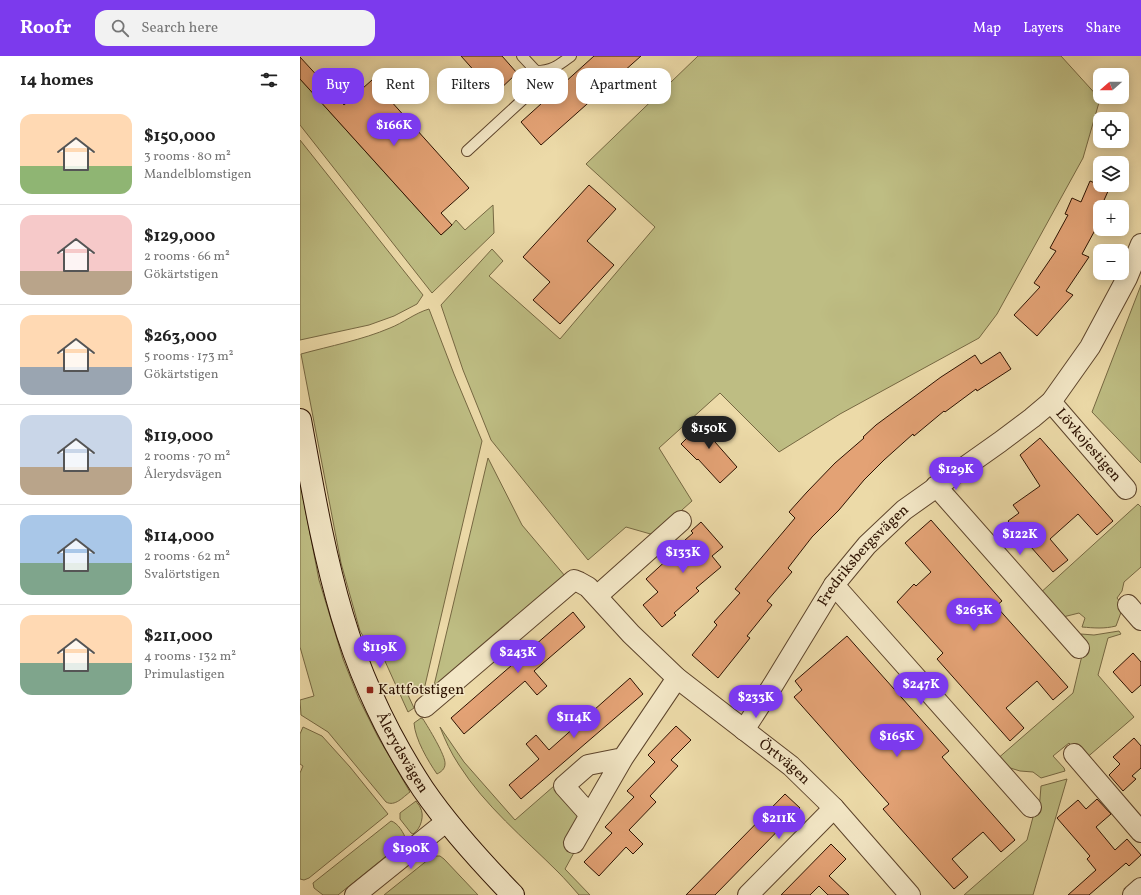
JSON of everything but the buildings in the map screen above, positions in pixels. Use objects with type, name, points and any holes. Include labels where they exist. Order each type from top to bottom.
[{"type":"main road","name":"Ålerydsvägen","points":[[300,420],[330,572],[342,615],[356,656],[385,722],[400,751],[424,789],[468,846],[513,895]]},
{"type":"street","name":"Fredriksbergsvägen","points":[[744,730],[834,585],[866,545],[904,510],[1000,442],[1051,402],[1090,347],[1127,278],[1141,244]]},
{"type":"street","name":"Lövkojestigen","points":[[1051,402],[1126,489]]},
{"type":"street","points":[[936,486],[1079,648]]},
{"type":"street","points":[[597,596],[681,521]]},
{"type":"street","name":"Örtvägen","points":[[425,707],[574,580],[588,587],[631,634],[677,678],[791,766],[834,808],[910,895]]},
{"type":"street","points":[[834,585],[1031,806]]},
{"type":"street","points":[[1128,605],[1141,620]]},
{"type":"street","points":[[574,843],[623,758],[677,678]]},
{"type":"street","points":[[1074,754],[1141,832]]},
{"type":"street","points":[[590,816],[564,786],[588,765],[623,758]]},
{"type":"street","points":[[748,895],[834,808]]},
{"type":"street","points":[[356,895],[447,820]]},
{"type":"street","points":[[1133,895],[1141,888]]},
{"type":"lane","points":[[522,56],[533,68]]},
{"type":"lane","points":[[554,68],[571,56]]},
{"type":"lane","points":[[467,151],[518,104]]},
{"type":"shaded area","points":[[698,56],[1061,56],[1093,91],[1093,104],[1099,104],[1096,112],[1093,112],[1093,123],[1083,158],[997,314],[979,338],[840,414],[779,452],[720,393],[659,448],[692,501],[654,535],[626,527],[588,560],[491,440],[463,370],[441,305],[492,249],[503,261],[489,276],[560,339],[655,227],[586,164],[648,104],[671,104],[671,82]]},
{"type":"shaded area","points":[[300,79],[312,92],[312,104],[323,104],[441,235],[456,220],[465,230],[493,205],[494,233],[432,293],[300,125]]},
{"type":"shaded area","points":[[300,140],[423,295],[417,304],[394,316],[369,325],[300,340]]},
{"type":"shaded area","points":[[1141,285],[1141,463],[1092,412]]},
{"type":"shaded area","points":[[429,309],[482,441],[423,694],[414,690],[408,695],[414,708],[408,712],[384,659],[378,661],[360,631],[341,563],[301,354],[379,332],[395,326]]},
{"type":"shaded area","points":[[488,458],[522,525],[565,576],[431,698]]},
{"type":"shaded area","points":[[300,482],[319,580],[343,659],[359,699],[378,737],[410,792],[402,799],[393,803],[386,802],[328,732],[301,715],[300,700],[314,696],[300,647]]},
{"type":"shaded area","points":[[1138,504],[1141,507],[1141,567],[1124,582],[1122,591],[1117,598],[1123,607],[1116,626],[1103,628],[1082,627],[1085,618],[1079,613],[1059,618],[1038,595]]},
{"type":"shaded area","points":[[1119,631],[1121,634],[1108,638],[1098,675],[1134,717],[1084,760],[1069,743],[1053,756],[1065,771],[1041,778],[1033,772],[1020,771],[1007,767],[996,760],[1073,693],[1084,647],[1079,641],[1081,634],[1094,635]]},
{"type":"shaded area","points":[[421,718],[440,748],[445,760],[444,767],[437,774],[419,743],[415,729],[414,723]]},
{"type":"shaded area","points":[[303,727],[322,736],[350,767],[388,814],[309,878],[304,880],[300,879],[300,773],[303,766],[300,764],[300,734]]},
{"type":"shaded area","points":[[440,727],[464,762],[515,820],[554,786],[585,819],[576,849],[565,869],[590,895],[579,895],[558,872],[493,808],[469,780],[453,756]]},
{"type":"shaded area","points":[[1067,779],[1033,895],[964,895],[1027,840],[1033,817],[1039,811],[1041,786]]},
{"type":"shaded area","points":[[416,801],[420,806],[422,818],[418,829],[413,834],[400,819],[400,813]]},
{"type":"shaded area","points":[[391,821],[396,824],[404,834],[406,840],[338,895],[323,895],[314,888],[313,883]]},
{"type":"shaded area","points":[[440,856],[444,859],[478,895],[384,895],[429,859]]},
{"type":"place","name":"Kattfotstigen","points":[[370,690]]}]
